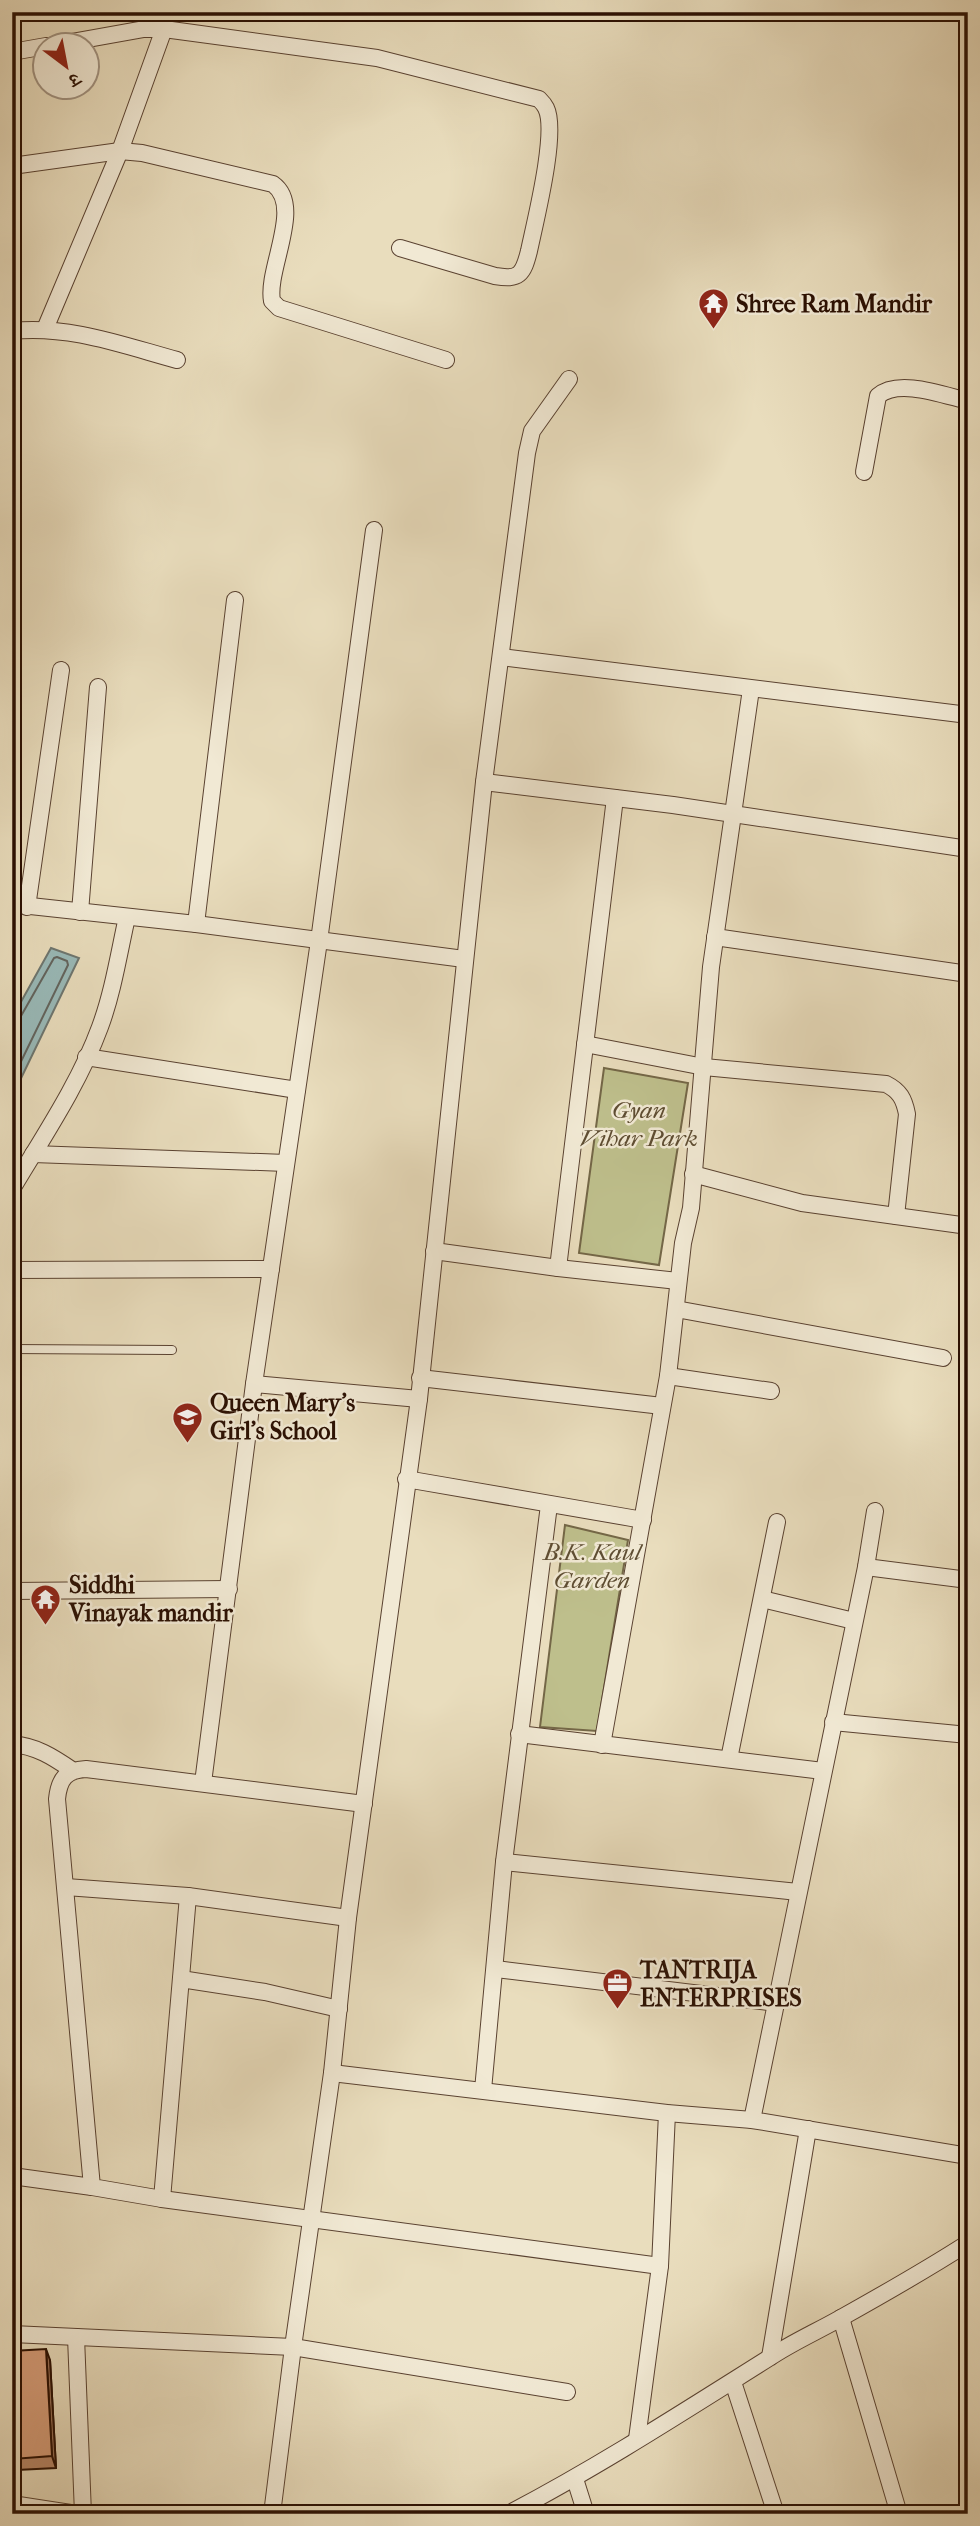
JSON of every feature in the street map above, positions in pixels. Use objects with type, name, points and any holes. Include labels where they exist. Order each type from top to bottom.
[{"type":"street","points":[[102,36],[144,29],[164,29],[377,58],[539,99],[546,107],[549,120],[547,156],[529,251],[519,275],[510,278],[495,276],[400,248]]},
{"type":"street","points":[[45,329],[120,151],[164,29]]},
{"type":"street","points":[[12,52],[32,49]]},
{"type":"street","points":[[12,166],[120,151],[142,153],[273,184],[280,189],[286,216],[270,291],[272,301],[279,308],[446,360]]},
{"type":"street","points":[[12,331],[45,329],[76,332],[177,360]]},
{"type":"street","points":[[272,2514],[332,2073],[348,1918],[419,1399],[484,782],[529,442],[539,418],[569,379]]},
{"type":"street","points":[[864,472],[878,396],[886,389],[908,388],[968,401]]},
{"type":"street","points":[[202,1783],[254,1384],[319,941],[374,530]]},
{"type":"street","points":[[195,924],[235,600]]},
{"type":"street","points":[[501,657],[968,715]]},
{"type":"street","points":[[61,670],[26,906],[195,924],[464,959]]},
{"type":"street","points":[[75,911],[98,687]]},
{"type":"street","points":[[602,1745],[668,1376],[683,1243],[691,1208],[715,937],[751,689]]},
{"type":"street","points":[[484,782],[733,814],[968,849]]},
{"type":"street","points":[[558,1268],[615,798]]},
{"type":"street","points":[[12,1189],[100,1027],[111,991],[127,917]]},
{"type":"street","points":[[715,937],[968,974]]},
{"type":"street","points":[[585,1044],[704,1067],[886,1084],[897,1090],[905,1101],[907,1114],[896,1216]]},
{"type":"street","points":[[86,1057],[297,1090]]},
{"type":"street","points":[[33,1154],[286,1163]]},
{"type":"street","points":[[693,1174],[802,1203],[968,1226]]},
{"type":"street","points":[[434,1251],[678,1281]]},
{"type":"street","points":[[12,1270],[271,1269]]},
{"type":"street","points":[[676,1309],[943,1358]]},
{"type":"street","points":[[668,1376],[771,1391]]},
{"type":"street","points":[[421,1378],[662,1406]]},
{"type":"street","points":[[254,1384],[419,1399]]},
{"type":"street","points":[[406,1479],[643,1520]]},
{"type":"street","points":[[483,2090],[504,1862],[549,1505]]},
{"type":"street","points":[[752,2120],[866,1567],[875,1511]]},
{"type":"street","points":[[729,1759],[778,1522]]},
{"type":"street","points":[[866,1567],[968,1580]]},
{"type":"street","points":[[12,1591],[229,1589]]},
{"type":"street","points":[[762,1599],[855,1621]]},
{"type":"street","points":[[833,1722],[968,1735]]},
{"type":"street","points":[[519,1734],[823,1771]]},
{"type":"street","points":[[12,1744],[35,1748],[72,1770]]},
{"type":"street","points":[[92,2187],[57,1799],[58,1787],[63,1777],[72,1770],[86,1769],[364,1804]]},
{"type":"street","points":[[504,1862],[799,1892]]},
{"type":"street","points":[[66,1887],[188,1896],[348,1918]]},
{"type":"street","points":[[162,2199],[188,1896]]},
{"type":"street","points":[[496,1969],[776,2003]]},
{"type":"street","points":[[181,1979],[265,1992],[339,2009]]},
{"type":"street","points":[[332,2073],[667,2113],[752,2120],[968,2156]]},
{"type":"street","points":[[637,2439],[660,2266],[667,2113]]},
{"type":"street","points":[[770,2357],[808,2129]]},
{"type":"street","points":[[12,2176],[162,2199],[660,2266]]},
{"type":"street","points":[[508,2514],[575,2479],[770,2357],[967,2246]]},
{"type":"street","points":[[841,2318],[899,2514]]},
{"type":"street","points":[[12,2334],[293,2347],[568,2392]]},
{"type":"street","points":[[76,2337],[83,2514]]},
{"type":"street","points":[[733,2382],[776,2514]]},
{"type":"street","points":[[575,2479],[586,2514]]},
{"type":"street","points":[[12,2504],[77,2514]]},
{"type":"lane","points":[[12,1349],[172,1350]]},
{"type":"green space","name":"Gyan Vihar Park","points":[[604,1068],[688,1083],[659,1265],[579,1253]]},
{"type":"green space","name":"B.K. Kaul Garden","points":[[565,1525],[628,1540],[597,1731],[540,1727]]},
{"type":"water","points":[[51,948],[79,958],[12,1097],[12,1018]]},
{"type":"building","points":[[46,2349],[52,2456],[13,2459],[12,2351]]},
{"type":"place","name":"Shree Ram Mandir","points":[[713,331]]},
{"type":"place","name":"Queen Mary's Girl's School","points":[[187,1444]]},
{"type":"place","name":"Siddhi Vinayak mandir","points":[[46,1626]]},
{"type":"place","name":"TANTRIJA ENTERPRISES","points":[[617,2011]]}]
